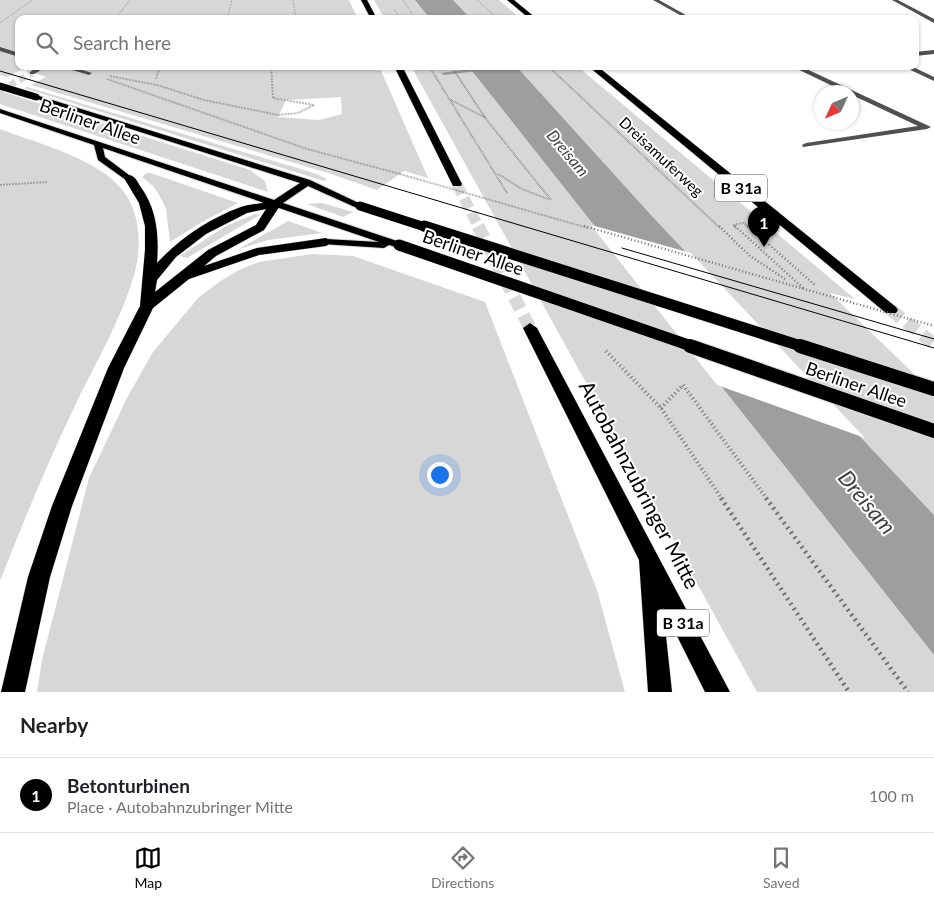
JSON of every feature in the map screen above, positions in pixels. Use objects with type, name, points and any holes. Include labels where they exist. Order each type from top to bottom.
[{"type":"highway","points":[[364,0],[372,15]]},
{"type":"highway","points":[[510,0],[529,15]]},
{"type":"highway","points":[[400,70],[457,184]]},
{"type":"highway","name":"B 31a","points":[[597,70],[891,310]]},
{"type":"highway","points":[[13,692],[39,577],[62,506],[116,368],[147,306],[152,223],[147,204],[130,178]]},
{"type":"highway","points":[[150,279],[172,254],[202,231],[244,210],[275,204]]},
{"type":"highway","points":[[147,306],[212,253],[260,227],[275,204]]},
{"type":"highway","points":[[180,279],[257,252],[326,242]]},
{"type":"highway","name":"Autobahnzubringer Mitte","points":[[530,328],[718,692]]},
{"type":"highway","points":[[647,554],[660,692]]},
{"type":"main road","name":"Berliner Allee","points":[[0,86],[307,182],[360,206],[934,389]]},
{"type":"main road","name":"Berliner Allee","points":[[1,111],[398,245],[934,431]]},
{"type":"main road","points":[[98,144],[101,158],[130,178]]},
{"type":"main road","points":[[275,204],[307,182]]},
{"type":"main road","points":[[326,242],[398,245]]},
{"type":"street","points":[[654,0],[683,15]]},
{"type":"street","points":[[894,0],[934,21]]},
{"type":"street","points":[[0,49],[15,54]]},
{"type":"street","points":[[919,53],[934,52]]},
{"type":"street","points":[[919,53],[934,58]]},
{"type":"street","points":[[32,73],[38,70]]},
{"type":"street","points":[[77,70],[89,73]]},
{"type":"street","points":[[802,70],[833,85]]},
{"type":"street","points":[[914,70],[934,79]]},
{"type":"street","points":[[859,97],[916,122],[932,126]]},
{"type":"street","points":[[806,144],[932,126]]},
{"type":"path","points":[[0,23],[32,0]]},
{"type":"path","points":[[119,15],[130,0]]},
{"type":"path","points":[[228,15],[232,0]]},
{"type":"path","points":[[293,0],[295,15]]},
{"type":"path","points":[[403,0],[413,15]]},
{"type":"path","points":[[477,0],[494,15]]},
{"type":"path","points":[[156,79],[159,70]]},
{"type":"path","points":[[89,73],[157,85],[204,100],[278,115],[298,113],[314,105],[274,99],[271,70]]},
{"type":"path","points":[[432,70],[497,173],[507,193]]},
{"type":"path","points":[[454,70],[486,119],[550,200],[522,189],[497,173]]},
{"type":"path","name":"Dreisamuferweg","points":[[552,70],[750,256],[785,279]]},
{"type":"path","points":[[89,73],[307,149],[934,326]]},
{"type":"path","points":[[450,99],[486,119]]},
{"type":"path","points":[[0,185],[47,182]]},
{"type":"path","points":[[803,288],[733,225],[744,223],[816,286]]},
{"type":"path","points":[[606,351],[661,408],[849,692]]},
{"type":"path","points":[[661,408],[682,385],[908,692]]},
{"type":"shaded area","points":[[0,0],[349,0],[356,15],[15,15],[15,70],[21,70],[7,77],[0,75]]},
{"type":"shaded area","points":[[374,0],[415,0],[427,15],[383,15]]},
{"type":"shaded area","points":[[453,0],[499,0],[516,15],[467,15]]},
{"type":"shaded area","points":[[26,70],[381,70],[428,178],[404,171],[377,190],[325,172],[31,85],[46,77]],"holes":[[[341,97],[342,114],[319,120],[278,117],[286,100]]]},
{"type":"shaded area","points":[[413,70],[471,70],[934,655],[934,692],[757,692]]},
{"type":"shaded area","points":[[520,70],[582,70],[855,299],[830,293],[934,393],[934,515],[651,215]]},
{"type":"shaded area","points":[[27,87],[317,174],[327,179],[324,181],[24,88]]},
{"type":"shaded area","points":[[0,91],[250,170],[265,181],[268,192],[0,104]]},
{"type":"shaded area","points":[[0,129],[52,147],[88,163],[104,173],[118,185],[128,198],[135,216],[139,246],[134,275],[122,309],[53,452],[0,581]]},
{"type":"shaded area","points":[[146,173],[151,173],[238,203],[170,242],[166,209],[154,187],[142,177]]},
{"type":"shaded area","points":[[322,203],[353,212],[343,217],[307,204]]},
{"type":"shaded area","points":[[255,214],[260,215],[187,258],[180,256],[226,226]]},
{"type":"shaded area","points":[[288,221],[322,233],[268,240],[237,250]]},
{"type":"shaded area","points":[[312,254],[353,256],[485,302],[597,590],[625,692],[37,692],[42,660],[89,478],[127,398],[153,352],[199,297],[222,280],[241,269],[259,262]]},
{"type":"water","points":[[415,0],[453,0],[467,15],[427,15]]},
{"type":"water","name":"Dreisam","points":[[471,70],[520,70],[651,215],[934,515],[934,655]]},
{"type":"pier","points":[[591,225],[691,253],[865,438],[717,385]]},
{"type":"waterway","points":[[444,73],[473,70]]},
{"type":"tunnel","points":[[0,91],[32,73]]},
{"type":"tunnel","points":[[457,184],[478,226]]},
{"type":"tunnel","points":[[478,226],[530,328]]},
{"type":"tunnel","points":[[891,310],[934,344]]},
{"type":"tram line","points":[[0,71],[934,348]]},
{"type":"tram line","points":[[622,248],[934,339]]},
{"type":"place","name":"Betonturbinen","points":[[764,247]]}]
